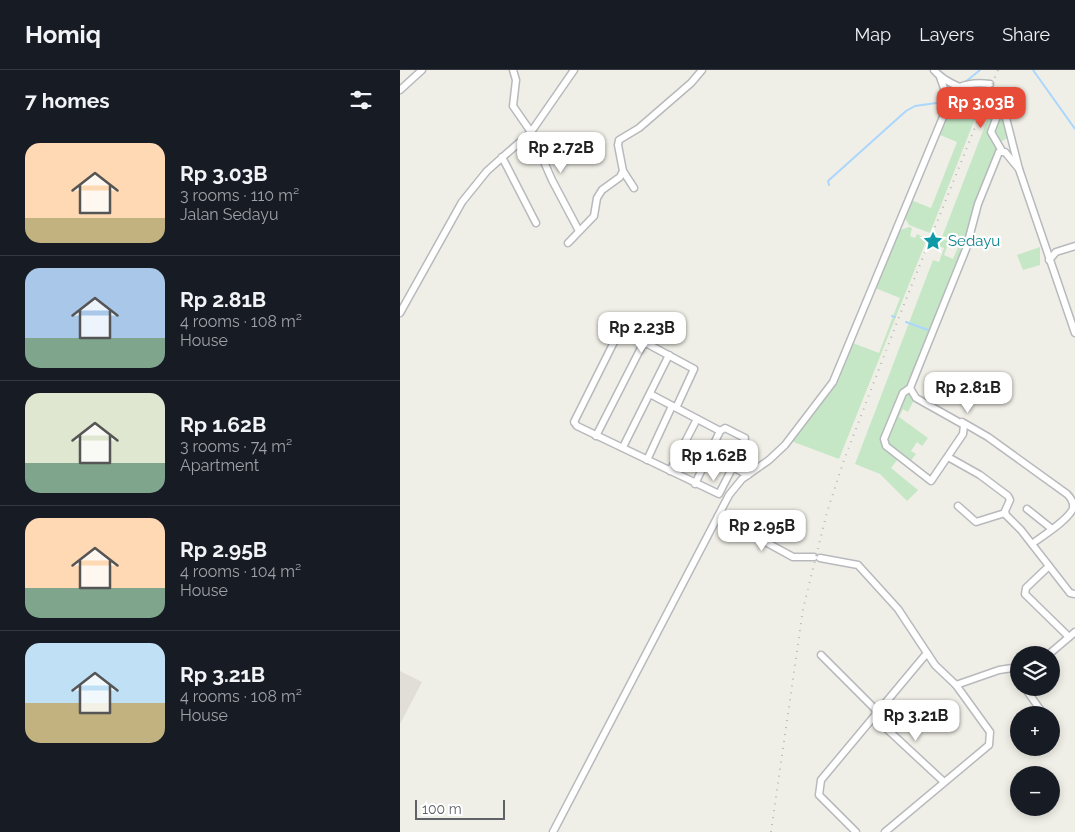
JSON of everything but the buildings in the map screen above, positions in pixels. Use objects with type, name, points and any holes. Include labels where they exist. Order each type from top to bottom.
[{"type":"street","points":[[400,90],[422,70]]},
{"type":"street","points":[[513,70],[516,80],[513,106],[531,132],[577,228]]},
{"type":"street","points":[[400,313],[455,212],[478,181],[531,132],[574,70]]},
{"type":"street","points":[[634,188],[623,172],[618,145],[619,140],[638,128],[691,83],[702,70]]},
{"type":"street","points":[[553,832],[718,516],[738,483],[770,460],[785,445],[838,373],[938,131],[946,100],[945,89],[934,70]]},
{"type":"street","points":[[940,78],[958,88],[1001,106],[1006,114],[1019,169],[1075,333]]},
{"type":"street","points":[[946,100],[958,88],[971,84],[990,84]]},
{"type":"street","points":[[1001,106],[991,132],[1002,151],[1019,169]]},
{"type":"street","points":[[961,422],[964,429],[931,481],[884,443],[903,393],[910,388],[966,249],[978,204],[997,155],[1002,151]]},
{"type":"street","points":[[502,157],[536,223]]},
{"type":"street","points":[[568,243],[577,228],[594,216],[597,198],[602,190],[623,172]]},
{"type":"street","points":[[1042,239],[1052,246],[1067,248]]},
{"type":"street","points":[[1049,260],[1053,253],[1075,246]]},
{"type":"street","points":[[647,460],[694,369],[644,342],[626,327],[621,328],[574,420],[577,426],[596,436],[623,447],[647,460],[670,472],[695,484],[718,494],[746,440],[725,428],[720,431],[695,484]]},
{"type":"street","points":[[596,436],[644,342]]},
{"type":"street","points":[[623,447],[669,355]]},
{"type":"street","points":[[910,388],[916,398],[988,437],[1067,494],[1072,500],[1073,508],[1067,516],[1032,544]]},
{"type":"street","points":[[650,394],[720,431]]},
{"type":"street","points":[[670,472],[696,419]]},
{"type":"street","points":[[948,457],[980,475],[1008,496],[1010,503],[1005,513],[976,522],[958,506]]},
{"type":"street","points":[[733,467],[748,475]]},
{"type":"street","points":[[727,478],[738,483]]},
{"type":"street","points":[[1027,509],[1052,528]]},
{"type":"street","points":[[1005,513],[1032,544],[1070,594],[1075,594]]},
{"type":"street","points":[[718,516],[793,557],[817,558],[858,565],[898,609],[926,653],[941,672],[956,686],[990,732],[991,736],[986,749],[885,832]]},
{"type":"street","points":[[1049,566],[1026,588],[1024,594],[1069,637]]},
{"type":"street","points":[[1058,646],[1075,632]]},
{"type":"street","points":[[856,832],[819,794],[819,787],[826,773],[926,653]]},
{"type":"street","points":[[821,655],[878,712]]},
{"type":"street","points":[[956,686],[991,672],[1010,669]]},
{"type":"street","points":[[1029,696],[1037,706]]},
{"type":"street","points":[[874,717],[944,782]]},
{"type":"shaded area","points":[[400,671],[422,682],[400,724]]},
{"type":"green space","points":[[956,92],[960,94],[955,107],[976,116],[930,233],[909,225],[904,216],[911,200],[931,208],[957,142],[940,135],[948,116],[949,99]]},
{"type":"green space","points":[[993,105],[997,107],[988,133],[997,151],[965,245],[942,237]]},
{"type":"green space","points":[[1001,111],[1009,137],[999,143],[994,132]]},
{"type":"green space","points":[[909,227],[912,228],[910,236],[915,238],[917,234],[927,239],[839,459],[791,441],[835,383],[853,343],[879,353],[900,298],[875,288],[898,231]]},
{"type":"green space","points":[[941,239],[949,241],[944,255],[953,259],[959,245],[964,247],[909,385],[908,391],[914,400],[908,412],[903,409],[899,417],[928,438],[922,446],[917,442],[911,451],[916,454],[909,463],[900,456],[891,468],[918,490],[907,501],[880,474],[855,464],[933,260],[939,262],[944,248],[938,246]]},
{"type":"green space","points":[[1040,247],[1040,265],[1023,270],[1017,255]]},
{"type":"waterway","points":[[964,83],[980,70]]},
{"type":"waterway","points":[[1033,70],[1075,129]]},
{"type":"waterway","points":[[950,101],[958,91]]},
{"type":"waterway","points":[[829,185],[828,181],[906,111],[915,106],[943,102]]},
{"type":"waterway","points":[[906,322],[928,330]]},
{"type":"railway","points":[[771,832],[803,609],[827,512],[844,460],[899,317],[998,70]]},
{"type":"place","name":"Sedayu","points":[[933,241]]}]
